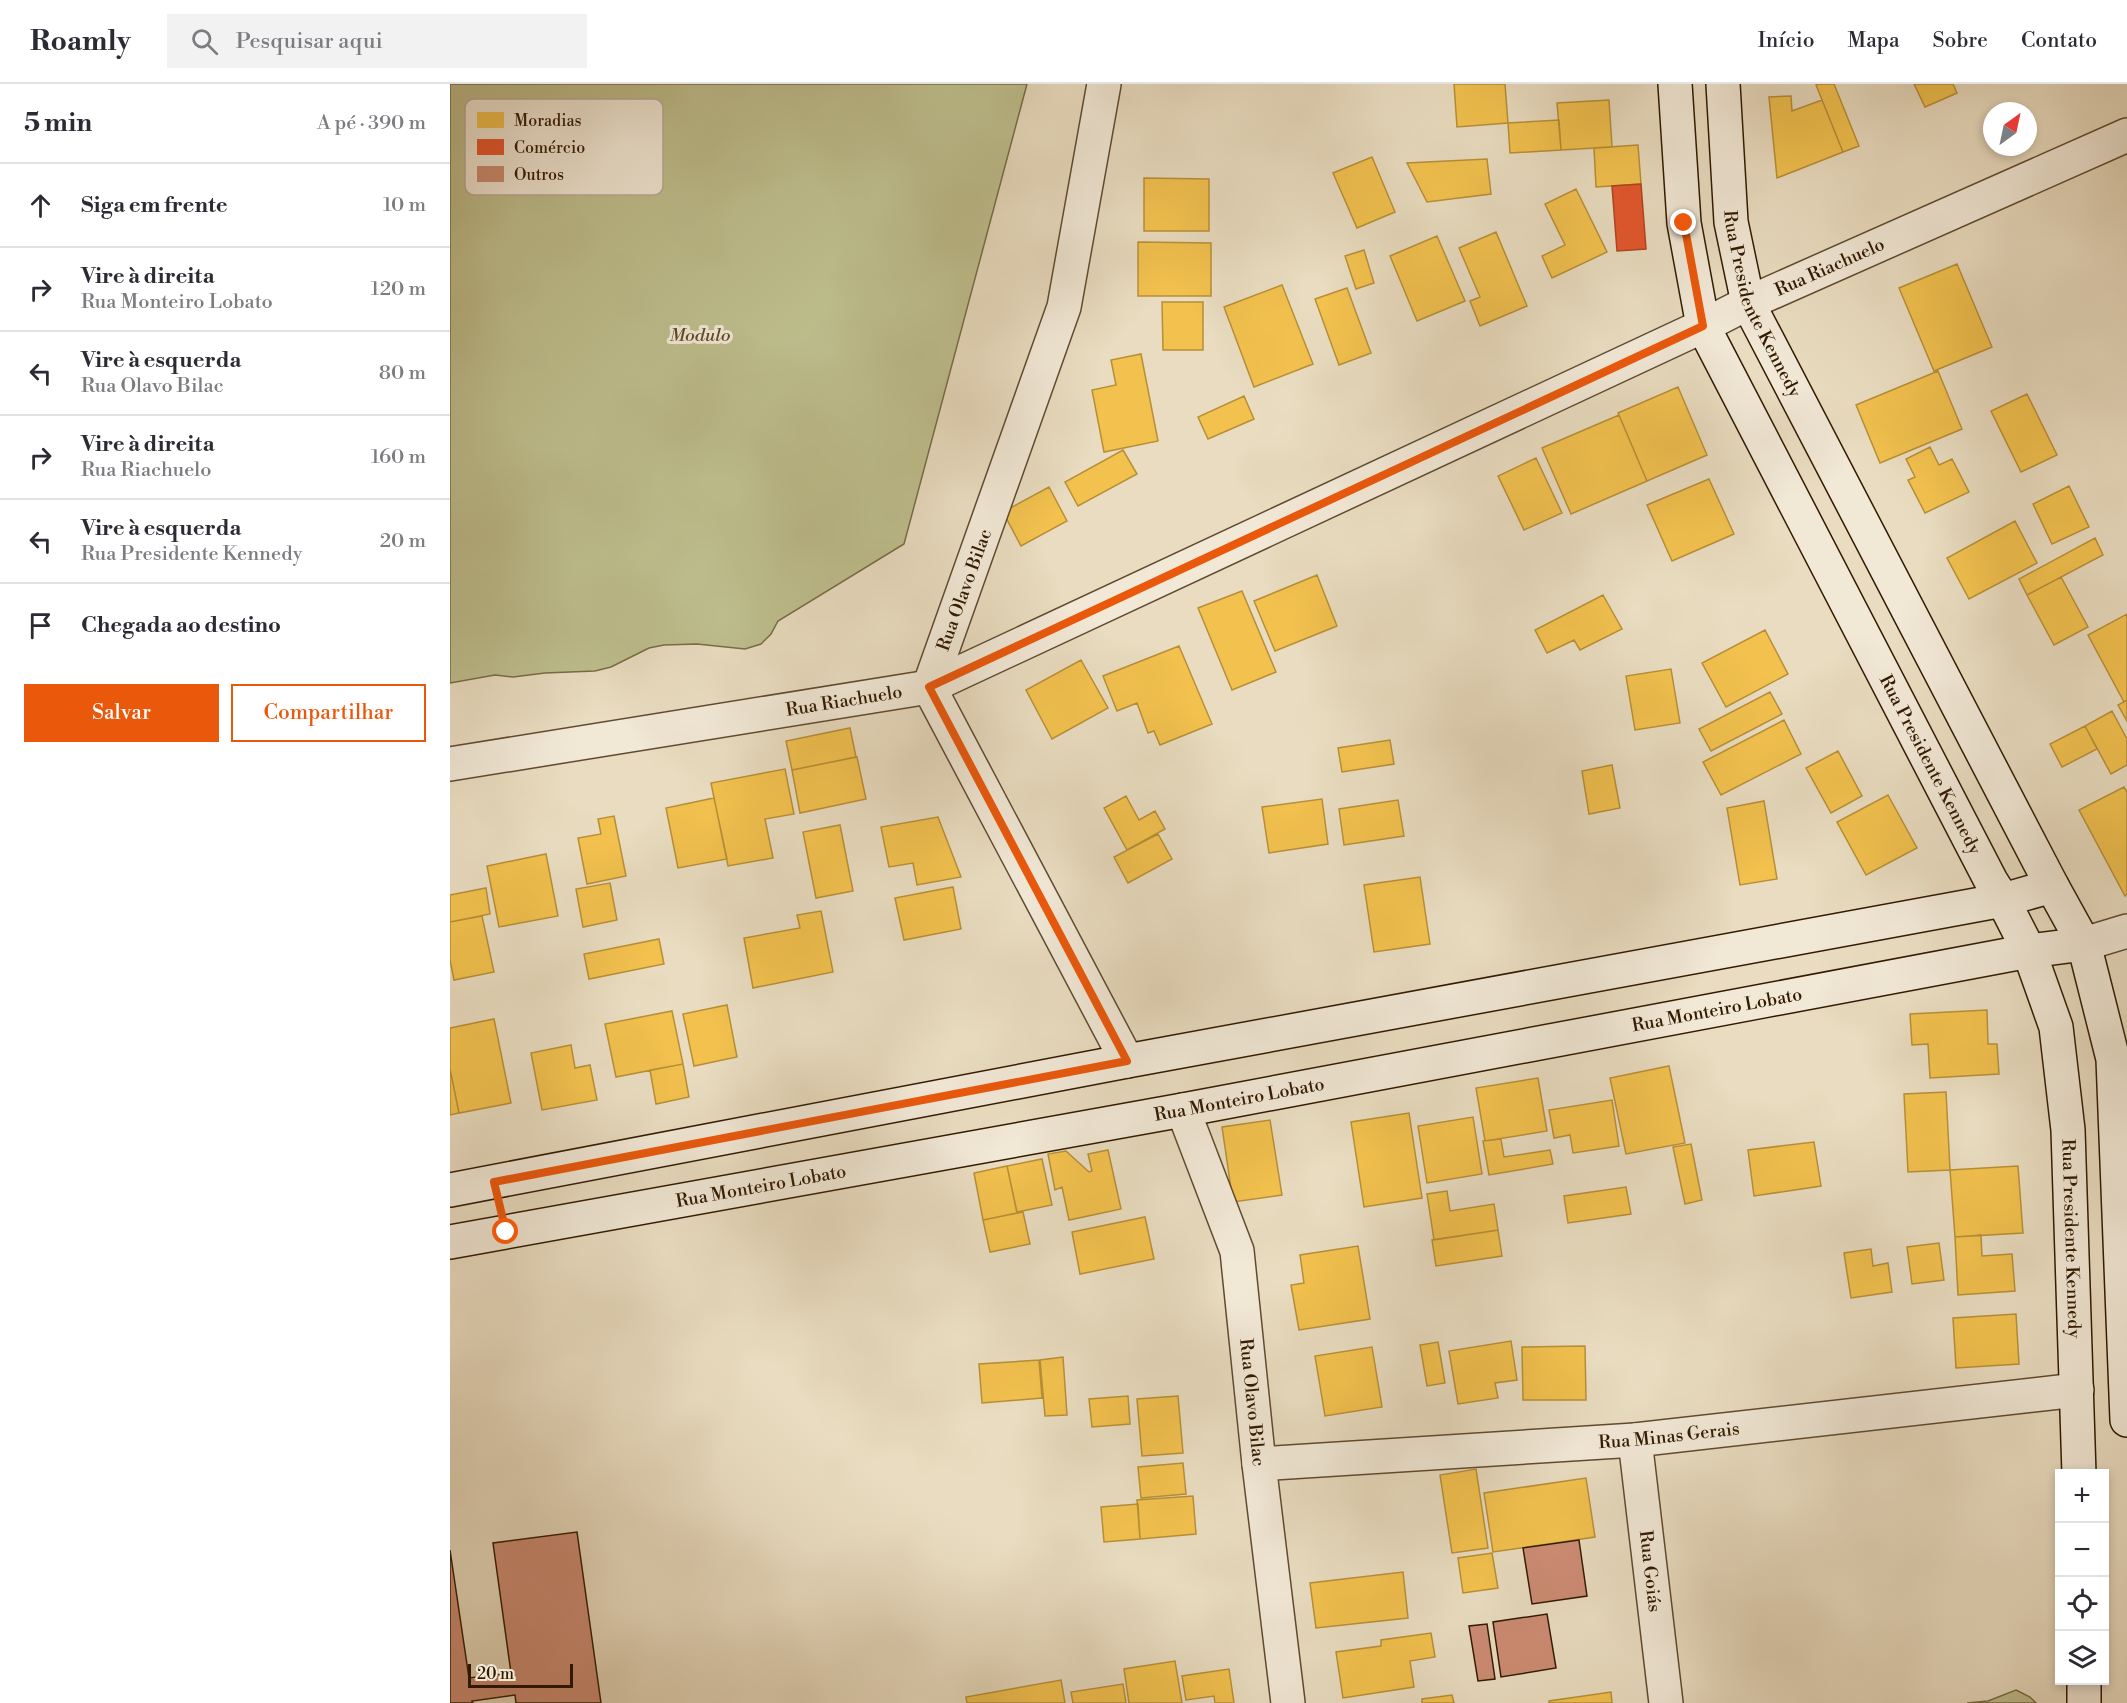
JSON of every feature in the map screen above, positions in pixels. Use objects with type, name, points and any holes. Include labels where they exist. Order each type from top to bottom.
[{"type":"street","name":"Rua Olavo Bilac","points":[[929,687],[1064,307],[1104,84]]},
{"type":"street","name":"Rua Presidente Kennedy","points":[[1675,84],[1684,223],[1703,326],[2029,951],[2056,1027],[2067,1118],[2079,1469]]},
{"type":"street","name":"Rua Presidente Kennedy","points":[[1723,84],[1731,222],[1748,303],[2084,944],[2113,1059],[2127,1420]]},
{"type":"street","name":"Rua Riachuelo","points":[[450,764],[929,687],[1748,303],[2127,135]]},
{"type":"street","points":[[929,687],[1127,1061]]},
{"type":"street","points":[[450,1190],[1127,1061],[2003,900],[2052,886]]},
{"type":"street","name":"Rua Monteiro Lobato","points":[[450,1242],[1183,1110],[2029,951],[2084,944],[2127,931]]},
{"type":"street","name":"Rua Olavo Bilac","points":[[1183,1110],[1237,1251],[1259,1464],[1288,1703]]},
{"type":"street","points":[[494,1182],[506,1232]]},
{"type":"street","name":"Rua Minas Gerais","points":[[1259,1464],[1635,1440],[2077,1390]]},
{"type":"street","name":"Rua Goiás","points":[[1635,1440],[1666,1703]]},
{"type":"street","points":[[2084,1685],[2084,1703]]},
{"type":"green space","name":"Modulo","points":[[450,84],[1027,84],[904,544],[778,621],[771,634],[761,644],[745,649],[697,644],[664,645],[649,648],[611,667],[595,671],[513,677],[495,675],[450,683]]},
{"type":"green space","points":[[2016,1690],[2036,1703],[1967,1703],[1988,1701]]},
{"type":"building: Moradias","points":[[1454,84],[1505,84],[1508,123],[1457,127]]},
{"type":"building: Moradias","points":[[1834,84],[1859,146],[1843,152],[1816,85]]},
{"type":"building: Moradias","points":[[1914,84],[1953,84],[1957,93],[1925,107]]},
{"type":"building: Moradias","points":[[1791,96],[1792,111],[1822,100],[1843,152],[1777,178],[1769,97]]},
{"type":"building: Moradias","points":[[1609,100],[1612,147],[1561,150],[1557,103]]},
{"type":"building: Moradias","points":[[1559,120],[1561,150],[1510,153],[1508,123]]},
{"type":"building: Moradias","points":[[1638,145],[1641,184],[1596,187],[1594,148]]},
{"type":"building: Moradias","points":[[1372,157],[1395,212],[1357,228],[1333,173]]},
{"type":"building: Moradias","points":[[1487,159],[1491,194],[1427,202],[1407,163]]},
{"type":"building: Moradias","points":[[1144,178],[1209,179],[1209,231],[1144,231]]},
{"type":"building: Moradias","points":[[1576,189],[1607,252],[1552,278],[1542,256],[1565,245],[1545,204]]},
{"type":"building: Moradias","points":[[1496,232],[1527,306],[1480,326],[1470,301],[1480,297],[1459,248]]},
{"type":"building: Moradias","points":[[1437,236],[1465,301],[1417,321],[1390,256]]},
{"type":"building: Moradias","points":[[1138,242],[1211,243],[1211,296],[1138,296]]},
{"type":"building: Moradias","points":[[1364,250],[1374,283],[1356,289],[1345,256]]},
{"type":"building: Moradias","points":[[1957,264],[1992,347],[1934,371],[1899,288]]},
{"type":"building: Moradias","points":[[1282,285],[1313,364],[1254,387],[1224,307]]},
{"type":"building: Moradias","points":[[1347,288],[1371,353],[1339,365],[1315,299]]},
{"type":"building: Moradias","points":[[1162,302],[1203,302],[1203,350],[1163,350]]},
{"type":"building: Moradias","points":[[1141,354],[1158,441],[1104,452],[1092,390],[1116,385],[1111,360]]},
{"type":"building: Moradias","points":[[1938,371],[1962,429],[1880,463],[1856,405]]},
{"type":"building: Moradias","points":[[1678,387],[1707,455],[1647,481],[1618,413]]},
{"type":"building: Moradias","points":[[2027,394],[2057,455],[2021,472],[1991,411]]},
{"type":"building: Moradias","points":[[1244,396],[1254,419],[1208,439],[1198,417]]},
{"type":"building: Moradias","points":[[1619,415],[1647,481],[1571,514],[1542,448]]},
{"type":"building: Moradias","points":[[1930,447],[1939,465],[1952,459],[1969,492],[1925,513],[1908,480],[1915,477],[1906,459]]},
{"type":"building: Moradias","points":[[1123,450],[1137,474],[1078,506],[1065,482]]},
{"type":"building: Moradias","points":[[1536,458],[1562,513],[1524,530],[1498,476]]},
{"type":"building: Moradias","points":[[1709,479],[1734,534],[1672,561],[1647,505]]},
{"type":"building: Moradias","points":[[2069,486],[2089,527],[2052,544],[2033,504]]},
{"type":"building: Moradias","points":[[1049,487],[1067,521],[1021,546],[1003,512]]},
{"type":"building: Moradias","points":[[2015,521],[2037,563],[1969,599],[1947,558]]},
{"type":"building: Moradias","points":[[2095,538],[2103,555],[2027,595],[2019,579]]},
{"type":"building: Moradias","points":[[1317,575],[1337,626],[1275,651],[1254,601]]},
{"type":"building: Moradias","points":[[2061,577],[2088,627],[2054,645],[2027,595]]},
{"type":"building: Moradias","points":[[1242,591],[1276,672],[1232,690],[1198,608]]},
{"type":"building: Moradias","points":[[1603,595],[1622,629],[1580,650],[1574,640],[1547,653],[1535,630]]},
{"type":"building: Moradias","points":[[2127,614],[2127,700],[2124,702],[2088,635]]},
{"type":"building: Moradias","points":[[1765,630],[1788,674],[1726,707],[1702,663]]},
{"type":"building: Moradias","points":[[1179,646],[1212,724],[1160,745],[1154,731],[1148,733],[1137,703],[1117,711],[1103,676]]},
{"type":"building: Moradias","points":[[1081,660],[1108,708],[1052,739],[1026,690]]},
{"type":"building: Moradias","points":[[1671,669],[1680,723],[1635,730],[1626,676]]},
{"type":"building: Moradias","points":[[1770,692],[1782,714],[1711,751],[1699,729]]},
{"type":"building: Moradias","points":[[2127,700],[2127,721],[2118,705]]},
{"type":"building: Moradias","points":[[2112,711],[2127,739],[2127,765],[2111,774],[2085,726]]},
{"type":"building: Moradias","points":[[1784,720],[1801,754],[1721,795],[1703,762]]},
{"type":"building: Moradias","points":[[2085,726],[2097,749],[2062,767],[2050,744]]},
{"type":"building: Moradias","points":[[850,728],[856,757],[792,770],[786,741]]},
{"type":"building: Moradias","points":[[1390,740],[1394,764],[1342,772],[1338,748]]},
{"type":"building: Moradias","points":[[1838,751],[1862,796],[1831,813],[1806,768]]},
{"type":"building: Moradias","points":[[857,757],[866,799],[800,813],[792,770]]},
{"type":"building: Moradias","points":[[1612,765],[1620,808],[1589,814],[1582,771]]},
{"type":"building: Moradias","points":[[785,769],[794,814],[765,819],[773,858],[728,866],[711,783]]},
{"type":"building: Moradias","points":[[2124,787],[2127,792],[2127,894],[2125,896],[2079,810]]},
{"type":"building: Moradias","points":[[1888,795],[1917,848],[1866,875],[1837,822]]},
{"type":"building: Moradias","points":[[1126,796],[1139,820],[1155,811],[1165,829],[1127,850],[1104,808]]},
{"type":"building: Moradias","points":[[714,798],[727,859],[678,868],[666,808]]},
{"type":"building: Moradias","points":[[1322,799],[1328,844],[1269,853],[1262,807]]},
{"type":"building: Moradias","points":[[1398,800],[1404,836],[1344,845],[1339,809]]},
{"type":"building: Moradias","points":[[1764,801],[1777,879],[1740,885],[1727,808]]},
{"type":"building: Moradias","points":[[614,816],[626,876],[587,884],[578,838],[601,834],[598,819]]},
{"type":"building: Moradias","points":[[938,817],[961,877],[917,885],[913,863],[889,867],[881,827]]},
{"type":"building: Moradias","points":[[840,825],[853,891],[816,898],[803,832]]},
{"type":"building: Moradias","points":[[1158,834],[1172,859],[1128,883],[1114,857]]},
{"type":"building: Moradias","points":[[546,854],[558,916],[499,927],[487,866]]},
{"type":"building: Moradias","points":[[1420,877],[1430,944],[1374,952],[1364,885]]},
{"type":"building: Moradias","points":[[610,883],[617,920],[583,927],[576,889]]},
{"type":"building: Moradias","points":[[953,887],[961,929],[904,940],[895,898]]},
{"type":"building: Moradias","points":[[486,888],[490,914],[450,922],[450,895]]},
{"type":"building: Moradias","points":[[821,911],[833,972],[753,988],[744,938],[800,928],[797,915]]},
{"type":"building: Moradias","points":[[482,916],[494,972],[454,980],[450,960],[450,922]]},
{"type":"building: Moradias","points":[[659,939],[664,964],[589,979],[584,954]]},
{"type":"building: Moradias","points":[[727,1005],[737,1057],[694,1066],[683,1014]]},
{"type":"building: Moradias","points":[[1987,1010],[1988,1044],[1997,1044],[1999,1074],[1930,1078],[1928,1044],[1912,1045],[1910,1014]]},
{"type":"building: Moradias","points":[[672,1011],[683,1064],[616,1077],[605,1024]]},
{"type":"building: Moradias","points":[[494,1019],[511,1103],[459,1113],[450,1069],[450,1028]]},
{"type":"building: Moradias","points":[[571,1045],[575,1068],[590,1065],[597,1100],[542,1110],[531,1053]]},
{"type":"building: Moradias","points":[[683,1064],[689,1097],[656,1104],[650,1070]]},
{"type":"building: Moradias","points":[[1669,1066],[1685,1143],[1626,1154],[1610,1078]]},
{"type":"building: Moradias","points":[[450,1069],[459,1113],[450,1115]]},
{"type":"building: Moradias","points":[[1538,1078],[1547,1131],[1485,1141],[1476,1088]]},
{"type":"building: Moradias","points":[[1946,1092],[1950,1170],[1908,1172],[1904,1094]]},
{"type":"building: Moradias","points":[[1612,1100],[1619,1146],[1573,1153],[1570,1135],[1554,1138],[1549,1110]]},
{"type":"building: Moradias","points":[[1409,1113],[1422,1198],[1364,1207],[1351,1122]]},
{"type":"building: Moradias","points":[[1473,1117],[1482,1174],[1427,1183],[1418,1126]]},
{"type":"building: Moradias","points":[[1270,1120],[1282,1195],[1233,1202],[1222,1127]]},
{"type":"building: Moradias","points":[[1501,1139],[1504,1157],[1550,1150],[1553,1164],[1489,1175],[1483,1141]]},
{"type":"building: Moradias","points":[[1814,1142],[1821,1186],[1754,1196],[1748,1150]]},
{"type":"building: Moradias","points":[[1691,1144],[1702,1200],[1685,1204],[1673,1147]]},
{"type":"building: Moradias","points":[[1108,1150],[1121,1209],[1069,1220],[1062,1187],[1055,1190],[1048,1154],[1066,1151],[1089,1172],[1092,1171],[1088,1154]]},
{"type":"building: Moradias","points":[[1042,1159],[1052,1205],[1017,1212],[1007,1166]]},
{"type":"building: Moradias","points":[[1007,1166],[1017,1213],[983,1220],[974,1173]]},
{"type":"building: Moradias","points":[[2018,1166],[2023,1233],[1955,1237],[1950,1170]]},
{"type":"building: Moradias","points":[[1626,1187],[1631,1214],[1568,1223],[1564,1196]]},
{"type":"building: Moradias","points":[[1447,1191],[1450,1211],[1494,1204],[1498,1230],[1434,1240],[1427,1194]]},
{"type":"building: Moradias","points":[[1023,1212],[1030,1244],[990,1252],[983,1220]]},
{"type":"building: Moradias","points":[[1145,1217],[1154,1259],[1080,1274],[1072,1232]]},
{"type":"building: Moradias","points":[[1498,1230],[1502,1256],[1436,1266],[1432,1240]]},
{"type":"building: Moradias","points":[[1981,1235],[1982,1256],[2012,1254],[2015,1291],[1958,1295],[1955,1237]]},
{"type":"building: Moradias","points":[[1939,1243],[1944,1280],[1912,1284],[1907,1247]]},
{"type":"building: Moradias","points":[[1358,1246],[1370,1319],[1299,1330],[1291,1285],[1304,1283],[1300,1255]]},
{"type":"building: Moradias","points":[[1871,1249],[1873,1266],[1888,1263],[1892,1292],[1851,1298],[1844,1253]]},
{"type":"building: Moradias","points":[[2016,1314],[2019,1364],[1956,1368],[1953,1318]]},
{"type":"building: Moradias","points":[[1511,1341],[1517,1380],[1495,1383],[1498,1398],[1458,1404],[1449,1351]]},
{"type":"building: Moradias","points":[[1438,1342],[1445,1383],[1427,1386],[1420,1345]]},
{"type":"building: Moradias","points":[[1585,1346],[1586,1400],[1523,1400],[1522,1347]]},
{"type":"building: Moradias","points":[[1372,1347],[1382,1407],[1325,1416],[1315,1356]]},
{"type":"building: Moradias","points":[[1063,1357],[1067,1415],[1045,1416],[1040,1360]]},
{"type":"building: Moradias","points":[[1039,1360],[1042,1398],[982,1403],[979,1364]]},
{"type":"building: Moradias","points":[[1128,1396],[1130,1424],[1092,1427],[1089,1399]]},
{"type":"building: Moradias","points":[[1178,1396],[1183,1453],[1142,1456],[1137,1399]]},
{"type":"building: Moradias","points":[[1183,1463],[1186,1494],[1141,1498],[1138,1467]]},
{"type":"building: Moradias","points":[[1476,1469],[1488,1548],[1452,1553],[1440,1475]]},
{"type":"building: Moradias","points":[[1586,1478],[1595,1537],[1493,1552],[1484,1493]]},
{"type":"building: Moradias","points":[[1193,1496],[1196,1534],[1140,1539],[1137,1500]]},
{"type":"building: Moradias","points":[[1138,1504],[1140,1539],[1104,1542],[1101,1507]]},
{"type":"building: Moradias","points":[[1492,1553],[1498,1588],[1463,1593],[1458,1558]]},
{"type":"building: Moradias","points":[[1403,1572],[1408,1618],[1316,1628],[1310,1583]]},
{"type":"building: Moradias","points":[[1431,1633],[1435,1657],[1410,1661],[1414,1687],[1343,1698],[1336,1652],[1381,1646],[1381,1640]]},
{"type":"building: Moradias","points":[[1175,1661],[1182,1703],[1129,1703],[1124,1669]]},
{"type":"building: Moradias","points":[[1229,1669],[1234,1703],[1215,1703],[1214,1696],[1186,1700],[1182,1676]]},
{"type":"building: Moradias","points":[[1061,1680],[1065,1703],[967,1703],[966,1697]]},
{"type":"building: Moradias","points":[[1123,1684],[1126,1703],[1073,1703],[1071,1692]]},
{"type":"building: Moradias","points":[[1611,1692],[1612,1703],[1549,1703],[1549,1701]]},
{"type":"building: Moradias","points":[[1452,1695],[1454,1703],[1422,1703],[1422,1699]]},
{"type":"building: Comércio","points":[[1641,184],[1646,249],[1617,251],[1612,186]]},
{"type":"building: Outros","points":[[577,1532],[601,1703],[516,1703],[515,1695],[472,1701],[473,1703],[450,1703],[450,1550],[469,1678],[511,1673],[493,1543]]},
{"type":"building: Outros","points":[[1579,1540],[1587,1596],[1532,1604],[1523,1548]]},
{"type":"building: Outros","points":[[1547,1614],[1556,1668],[1501,1677],[1493,1622]]},
{"type":"building: Outros","points":[[1487,1624],[1495,1679],[1478,1681],[1469,1626]]},
{"type":"route","points":[[506,1232],[494,1182],[1127,1061],[929,687],[1703,326],[1684,223]]}]
